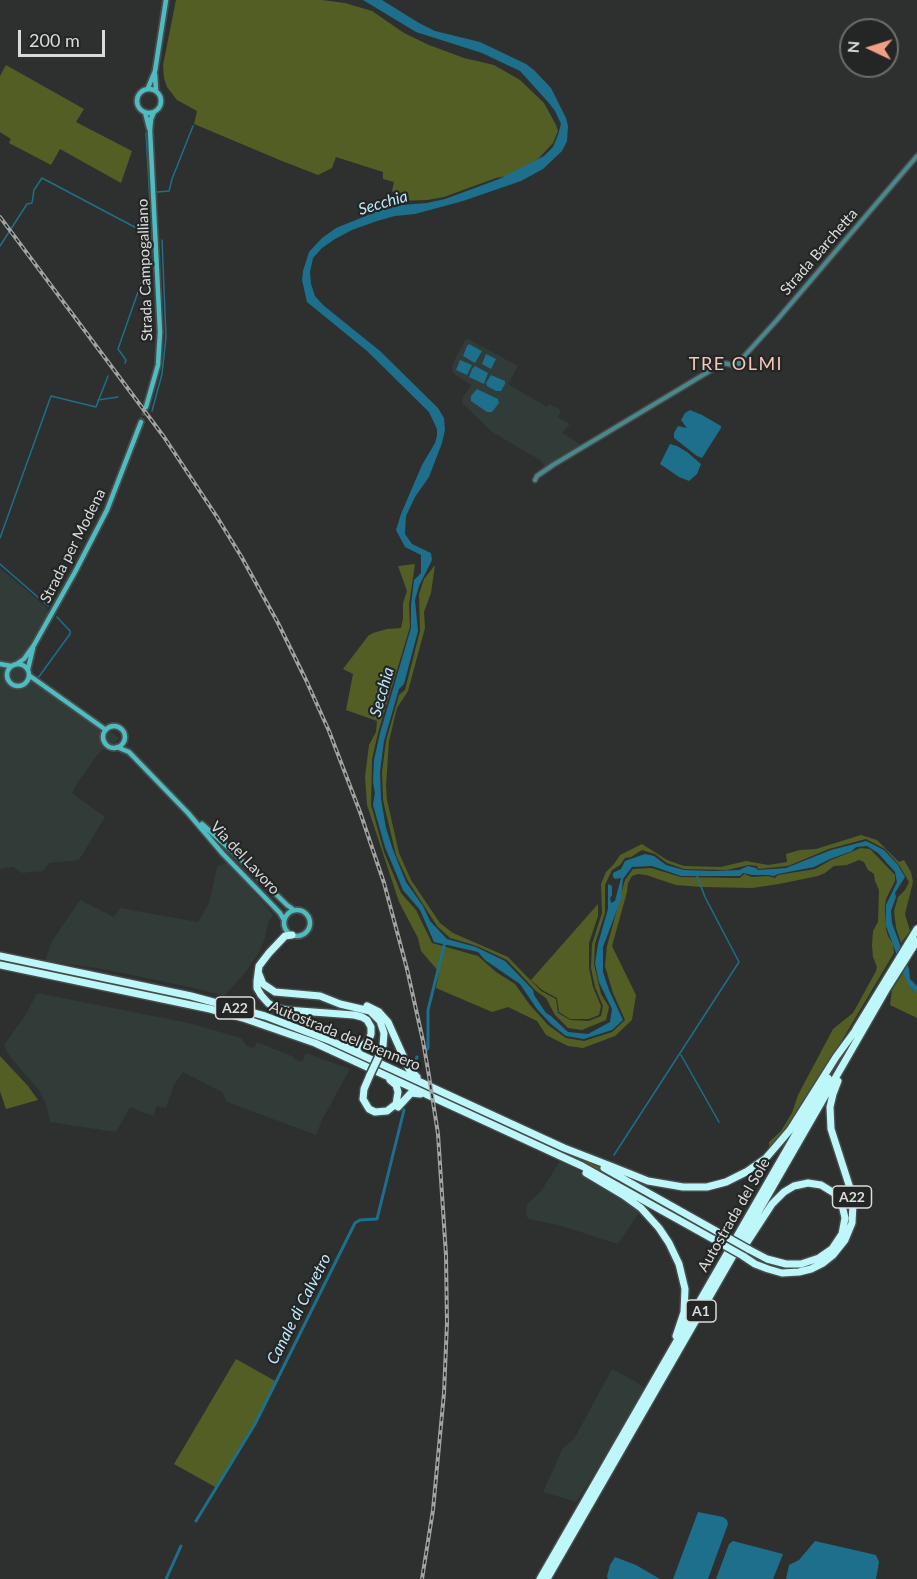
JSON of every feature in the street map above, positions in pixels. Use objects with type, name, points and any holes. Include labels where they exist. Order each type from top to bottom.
[{"type":"highway","points":[[287,933],[269,952],[257,973],[257,988],[268,1003],[286,1010],[354,1015],[367,1020],[371,1027],[369,1040],[361,1047],[351,1047],[318,1033],[306,1031]]},
{"type":"highway","name":"Autostrada del Sole","points":[[540,1579],[858,1027],[916,937]]},
{"type":"highway","name":"Autostrada del Brennero","points":[[0,956],[210,1000],[265,1016],[306,1031],[564,1148]]},
{"type":"highway","name":"Autostrada del Brennero","points":[[0,965],[243,1018],[348,1058],[531,1142]]},
{"type":"highway","points":[[260,966],[260,980],[275,992],[320,996],[369,1006],[379,1012],[390,1025],[412,1073],[457,1098]]},
{"type":"highway","name":"Autostrada del Sole","points":[[547,1579],[856,1043],[884,987]]},
{"type":"highway","points":[[330,999],[340,1004],[366,1010],[381,1024],[384,1046],[361,1089],[362,1106],[368,1112],[382,1116],[391,1113],[415,1092],[440,1103],[447,1103]]},
{"type":"highway","points":[[318,1012],[361,1011],[370,1016],[376,1022],[381,1036],[377,1058]]},
{"type":"highway","name":"A1","points":[[564,1148],[660,1184],[701,1187],[731,1180],[756,1165],[778,1145],[858,1027]]},
{"type":"highway","name":"A22","points":[[531,1142],[598,1174],[755,1264],[783,1273],[811,1269],[823,1263],[837,1251],[845,1240],[852,1223],[853,1199],[832,1134],[830,1113],[836,1087],[856,1043]]},
{"type":"highway","points":[[348,1058],[387,1078],[396,1086],[398,1100],[394,1107],[384,1112],[375,1112],[364,1102],[363,1093],[369,1074]]},
{"type":"highway","points":[[531,1142],[629,1198],[647,1214],[669,1243],[683,1277],[685,1301],[680,1325],[658,1374]]},
{"type":"highway","name":"A1","points":[[564,1148],[614,1173],[725,1236],[748,1249],[767,1259],[786,1264],[801,1264],[819,1258],[832,1249],[842,1234],[845,1218],[842,1205],[831,1191],[821,1185],[797,1185],[781,1194],[766,1211],[712,1300],[690,1330]]},
{"type":"main road","points":[[156,91],[155,71],[166,0]]},
{"type":"main road","points":[[150,130],[137,99],[140,92],[148,88],[155,71]]},
{"type":"main road","points":[[148,88],[156,91],[161,102],[151,119],[150,130]]},
{"type":"main road","points":[[144,112],[154,112]]},
{"type":"main road","name":"Strada Campogalliano","points":[[146,407],[158,364],[160,332],[150,130]]},
{"type":"main road","name":"Strada per Modena","points":[[34,645],[107,510],[141,422]]},
{"type":"main road","points":[[0,666],[11,666],[18,663],[24,659],[34,645]]},
{"type":"main road","points":[[34,645],[28,669],[30,676],[106,730]]},
{"type":"main road","points":[[18,663],[28,669]]},
{"type":"main road","points":[[0,666],[7,674],[8,680],[14,685],[20,686],[26,683],[30,676]]},
{"type":"main road","points":[[7,674],[11,666]]},
{"type":"main road","points":[[26,683],[46,689]]},
{"type":"main road","points":[[117,727],[123,732],[124,739],[122,744],[111,747],[105,743],[103,736],[109,728],[117,727]]},
{"type":"main road","name":"Via del Lavoro","points":[[124,739],[129,752],[188,813],[284,920]]},
{"type":"main road","name":"Via del Lavoro","points":[[117,747],[129,752]]},
{"type":"main road","name":"Via del Lavoro","points":[[188,813],[231,850],[287,905],[294,910],[304,912],[309,918],[309,928],[304,934],[298,936],[287,933]]},
{"type":"main road","points":[[287,933],[284,920],[287,914],[294,910]]},
{"type":"street","name":"Strada Barchetta","points":[[535,480],[553,465],[723,363],[735,364],[774,324],[917,156]]},
{"type":"shaded area","points":[[466,338],[518,366],[508,384],[547,407],[549,404],[561,410],[558,417],[570,424],[562,433],[583,446],[546,468],[540,460],[492,432],[462,403],[471,385],[454,374],[452,370],[453,363]]},
{"type":"shaded area","points":[[0,568],[46,607],[52,620],[34,652],[30,667],[32,675],[119,738],[98,754],[72,793],[105,817],[79,860],[49,863],[43,871],[22,873],[13,867],[0,869]]},
{"type":"shaded area","points":[[229,862],[273,915],[258,954],[245,973],[224,996],[103,969],[45,961],[52,941],[80,900],[114,917],[120,908],[198,922],[209,903],[217,867]]},
{"type":"shaded area","points":[[37,993],[189,1023],[241,1038],[247,1046],[254,1048],[257,1042],[302,1062],[306,1053],[350,1069],[316,1135],[227,1102],[222,1092],[183,1072],[174,1085],[166,1108],[157,1106],[153,1116],[130,1107],[116,1132],[50,1122],[46,1104],[39,1090],[11,1058],[4,1046]]},
{"type":"shaded area","points":[[560,1161],[604,1184],[641,1210],[618,1244],[558,1225],[528,1219],[527,1204],[541,1191]]},
{"type":"shaded area","points":[[612,1369],[645,1389],[627,1422],[576,1502],[543,1492],[563,1448],[574,1439]]},
{"type":"green space","points":[[176,0],[322,0],[345,3],[372,11],[404,33],[429,45],[464,58],[494,65],[520,80],[544,103],[558,131],[553,143],[539,158],[526,167],[511,175],[496,178],[444,197],[399,201],[397,195],[392,191],[394,182],[383,179],[383,172],[336,157],[332,168],[318,175],[194,124],[197,111],[177,100],[167,87],[164,78],[163,65]]},
{"type":"green space","points":[[6,65],[84,109],[76,122],[132,151],[121,183],[60,149],[51,165],[9,143],[11,139],[0,132],[0,76]]},
{"type":"green space","points":[[415,564],[409,605],[410,627],[372,759],[371,805],[384,852],[401,893],[416,910],[432,943],[478,956],[496,972],[515,984],[548,1025],[566,1038],[584,1041],[612,1032],[625,1020],[613,993],[605,966],[607,946],[625,880],[633,869],[651,868],[681,877],[740,878],[744,874],[752,877],[775,878],[778,875],[815,869],[861,848],[870,849],[895,875],[885,907],[886,929],[893,944],[894,953],[826,1067],[773,1147],[769,1147],[769,1142],[781,1131],[792,1113],[798,1095],[833,1029],[853,1013],[876,971],[872,945],[873,931],[878,922],[879,890],[874,874],[868,870],[864,862],[859,860],[847,865],[834,866],[818,876],[752,888],[676,885],[646,875],[632,876],[628,883],[612,946],[636,995],[632,1020],[615,1036],[583,1048],[568,1046],[546,1035],[537,1021],[508,1007],[492,1012],[436,988],[439,972],[421,951],[418,938],[399,902],[367,805],[365,777],[369,745],[376,732],[377,721],[346,710],[353,674],[343,669],[368,636],[387,629],[401,628],[403,603],[407,591],[398,566]]},
{"type":"green space","points":[[435,565],[431,593],[424,612],[425,628],[408,691],[397,708],[389,741],[386,786],[399,853],[411,880],[440,923],[453,933],[508,957],[541,991],[556,999],[558,1013],[570,1020],[589,1021],[601,1016],[603,1006],[595,987],[591,968],[592,944],[602,913],[601,884],[606,872],[620,855],[642,844],[667,860],[684,866],[721,867],[746,861],[768,865],[787,862],[786,854],[816,849],[861,835],[877,840],[899,862],[904,860],[911,872],[913,882],[905,914],[910,931],[901,943],[894,911],[898,897],[909,882],[899,865],[885,849],[866,839],[829,849],[788,866],[758,869],[757,866],[749,865],[727,870],[684,869],[642,850],[625,858],[612,870],[605,885],[605,913],[595,944],[594,964],[601,994],[609,1007],[606,1020],[582,1030],[568,1028],[555,1015],[546,998],[536,991],[507,960],[477,946],[450,938],[437,926],[408,881],[396,855],[383,800],[382,772],[386,741],[399,695],[405,690],[420,631],[419,594],[424,579]]},
{"type":"green space","points":[[598,904],[598,916],[589,943],[589,968],[593,987],[601,1006],[599,1015],[589,1019],[570,1019],[559,1012],[557,998],[542,990],[531,980]]},
{"type":"green space","points":[[0,959],[175,994],[276,1022],[329,1043],[602,1168],[729,1240],[726,1244],[642,1197],[274,1027],[0,963]]},
{"type":"green space","points":[[904,971],[908,985],[917,993],[917,1018],[890,1005],[892,990]]},
{"type":"green space","points":[[0,1056],[38,1100],[6,1109],[0,1091]]},
{"type":"green space","points":[[236,1359],[277,1382],[254,1427],[217,1488],[174,1464]]},
{"type":"water","points":[[363,0],[382,0],[435,31],[480,42],[526,64],[551,88],[568,126],[567,141],[562,151],[543,169],[521,181],[463,201],[415,214],[395,216],[352,230],[322,248],[313,258],[310,272],[315,296],[323,305],[380,351],[438,408],[444,418],[445,430],[442,443],[429,477],[415,497],[406,516],[405,534],[412,544],[431,553],[432,560],[415,600],[418,631],[404,684],[399,689],[384,741],[380,772],[381,799],[386,828],[406,882],[423,906],[430,921],[447,939],[476,947],[505,961],[533,990],[546,1013],[568,1032],[588,1034],[610,1022],[612,1009],[599,982],[595,963],[608,909],[608,884],[612,886],[611,903],[615,901],[621,878],[615,879],[613,873],[621,869],[625,861],[645,854],[654,856],[666,865],[684,870],[739,870],[748,866],[758,870],[786,868],[831,850],[866,841],[884,850],[898,865],[905,877],[895,893],[896,897],[891,911],[892,923],[909,969],[910,979],[917,986],[917,993],[908,985],[886,926],[886,905],[897,882],[895,872],[878,853],[867,846],[856,847],[852,851],[814,867],[774,876],[743,873],[740,876],[681,876],[652,866],[632,867],[623,879],[621,899],[603,947],[603,972],[623,1020],[612,1030],[584,1039],[566,1036],[551,1024],[537,1009],[520,984],[485,960],[478,952],[434,942],[420,910],[403,890],[385,847],[373,805],[374,760],[411,628],[414,580],[421,573],[421,555],[405,547],[396,530],[422,465],[435,443],[437,429],[429,412],[367,351],[307,302],[302,280],[303,271],[309,252],[322,238],[336,228],[378,211],[445,199],[499,179],[544,156],[553,147],[561,124],[549,103],[520,71],[482,53],[416,32]]},
{"type":"water","points":[[469,344],[482,351],[475,363],[463,356]]},
{"type":"water","points":[[486,354],[496,359],[491,369],[482,364]]},
{"type":"water","points":[[460,360],[472,365],[467,375],[456,370]]},
{"type":"water","points":[[475,366],[488,373],[484,384],[469,377]]},
{"type":"water","points":[[491,375],[505,381],[501,391],[487,386],[486,383]]},
{"type":"water","points":[[477,389],[498,399],[499,403],[492,412],[487,412],[471,401],[471,396]]},
{"type":"water","points":[[690,410],[721,426],[702,458],[674,438],[678,426],[687,428],[681,420]]},
{"type":"water","points":[[670,444],[687,452],[701,464],[697,474],[689,481],[660,464]]},
{"type":"water","points":[[698,1512],[723,1517],[728,1524],[708,1579],[673,1579]]},
{"type":"water","points":[[733,1541],[783,1554],[773,1579],[716,1579],[729,1544]]},
{"type":"water","points":[[815,1541],[876,1555],[879,1562],[876,1579],[786,1579],[789,1565],[799,1560]]},
{"type":"water","points":[[615,1557],[636,1565],[660,1579],[608,1579],[610,1565]]},
{"type":"waterway","points":[[155,196],[157,192],[169,191],[193,126]]},
{"type":"waterway","points":[[146,133],[150,203]]},
{"type":"waterway","points":[[0,246],[27,204],[32,203],[34,190],[42,178],[144,232],[151,232]]},
{"type":"waterway","points":[[125,363],[126,360],[118,349],[152,252],[151,202]]},
{"type":"waterway","points":[[152,411],[162,374],[166,337],[162,240]]},
{"type":"waterway","points":[[0,538],[51,396],[96,407],[108,376]]},
{"type":"waterway","points":[[98,400],[118,397]]},
{"type":"waterway","points":[[0,564],[48,606]]},
{"type":"waterway","points":[[38,678],[70,634],[70,631],[57,617]]},
{"type":"waterway","points":[[614,1155],[739,962],[705,897],[697,876]]},
{"type":"waterway","name":"Canale di Calvetro","points":[[426,1051],[428,1048],[428,1010],[445,942]]},
{"type":"waterway","points":[[681,1055],[719,1122]]},
{"type":"waterway","name":"Canale di Calvetro","points":[[414,1067],[417,1057]]},
{"type":"waterway","name":"Canale di Calvetro","points":[[196,1521],[255,1424],[355,1223],[360,1220],[377,1219],[404,1110]]},
{"type":"waterway","name":"Canale di Calvetro","points":[[166,1579],[181,1546]]},
{"type":"tunnel","points":[[141,422],[146,407]]},
{"type":"railway","points":[[0,217],[164,437],[241,556],[278,623],[329,731],[384,883],[407,969],[429,1076],[438,1134],[446,1255],[447,1323],[444,1393],[433,1510],[422,1579]]},
{"type":"district","name":"TRE OLMI","points":[[736,364]]},
{"type":"water label","name":"Secchia","points":[[383,203]]},
{"type":"water label","name":"Secchia","points":[[382,692]]}]
